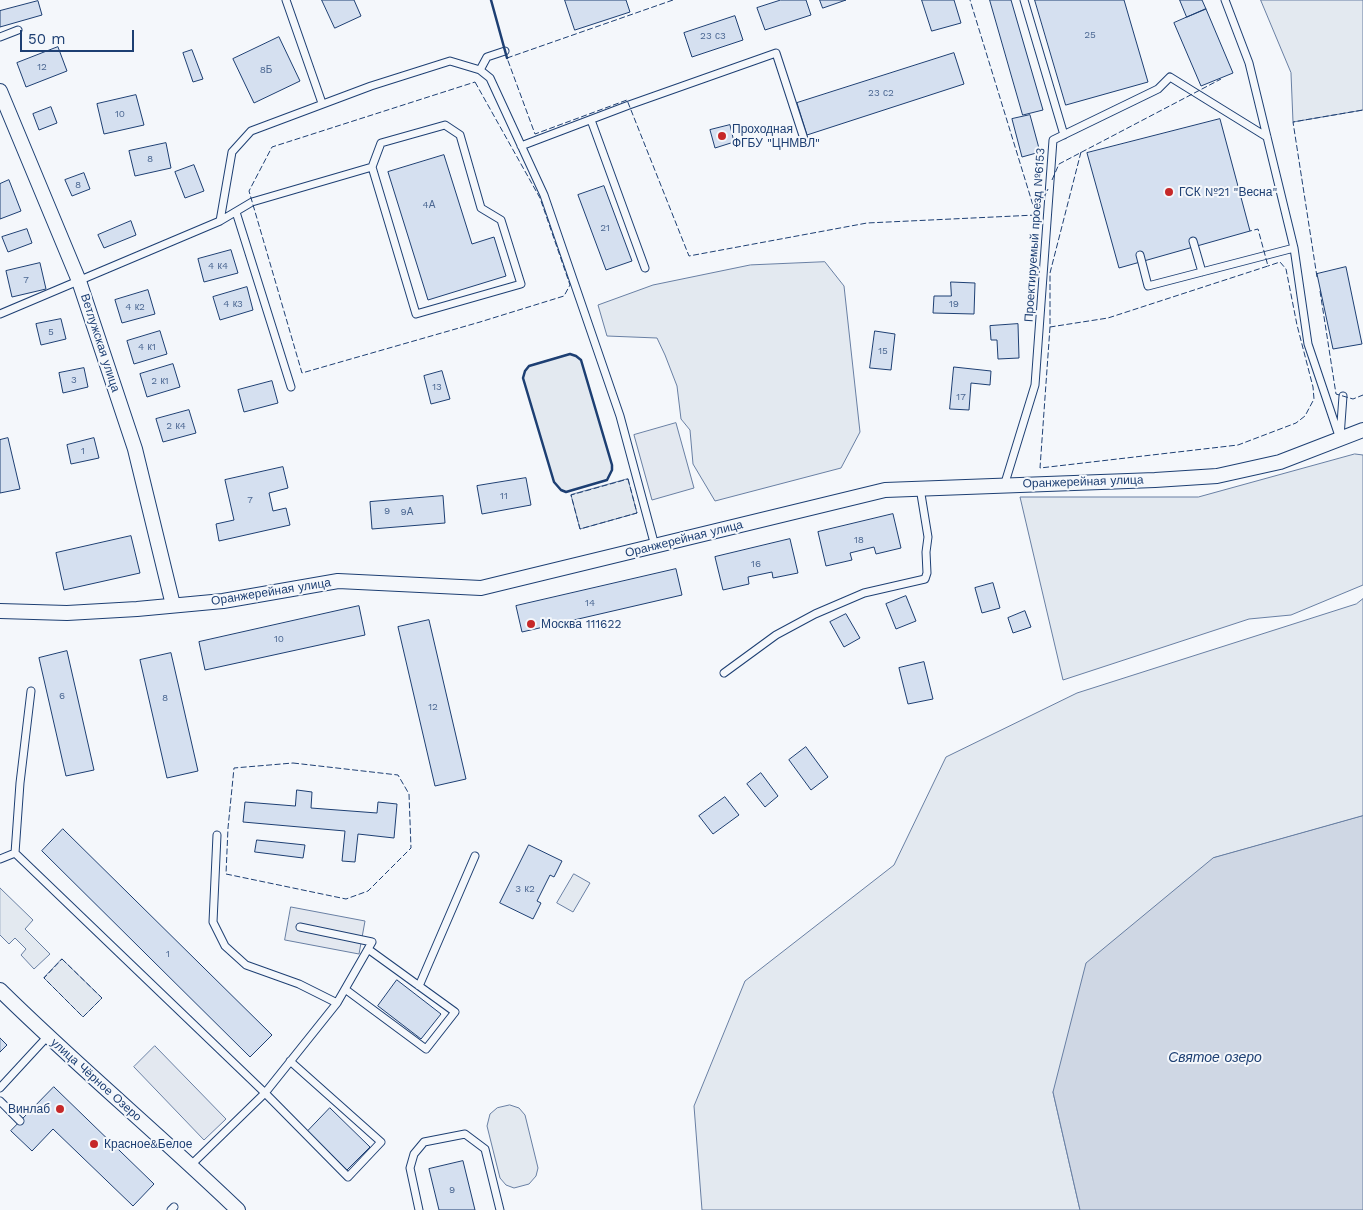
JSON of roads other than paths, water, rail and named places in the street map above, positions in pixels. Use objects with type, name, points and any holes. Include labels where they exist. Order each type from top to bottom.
[{"type":"street","name":"Ветлужская улица","points":[[0,91],[79,281],[135,449],[173,605]]},
{"type":"street","name":"Оранжерейная улица","points":[[0,611],[67,613],[137,609],[223,601],[338,581],[481,588],[885,490],[1217,476],[1280,462],[1363,430]]},
{"type":"street","name":"улица Чёрное Озеро","points":[[0,990],[48,1037],[238,1210]]},
{"type":"lane","points":[[286,0],[322,103]]},
{"type":"lane","points":[[1024,0],[1064,135],[1158,89],[1170,77],[1267,137]]},
{"type":"lane","points":[[1225,0],[1249,63],[1294,248],[1308,344],[1340,440]]},
{"type":"lane","points":[[0,37],[18,30]]},
{"type":"lane","points":[[480,70],[487,57],[504,51]]},
{"type":"lane","points":[[521,146],[776,53],[805,142]]},
{"type":"lane","points":[[220,222],[232,152],[251,131],[322,103],[450,61],[480,70],[490,78],[544,194],[617,407],[655,546]]},
{"type":"lane","points":[[591,120],[645,268]]},
{"type":"lane","points":[[444,125],[460,135],[481,208],[501,220],[521,284],[416,314],[372,167],[381,143],[444,125]]},
{"type":"lane","name":"Проектируемый проезд №6153","points":[[1004,486],[1035,385],[1053,140],[1064,135]]},
{"type":"lane","points":[[0,314],[220,222],[252,202],[372,167]]},
{"type":"lane","points":[[236,212],[291,388]]},
{"type":"lane","points":[[1194,241],[1202,272]]},
{"type":"lane","points":[[1140,255],[1148,286],[1294,248]]},
{"type":"lane","points":[[1340,440],[1343,396]]},
{"type":"lane","points":[[724,674],[776,635],[815,614],[864,593],[926,579],[928,537],[920,488]]},
{"type":"lane","points":[[15,854],[20,783],[31,691]]},
{"type":"lane","points":[[217,835],[213,922],[225,946],[246,965],[299,984],[338,1003]]},
{"type":"lane","points":[[0,859],[15,854]]},
{"type":"lane","points":[[15,854],[265,1093],[348,1176],[381,1142],[290,1061]]},
{"type":"lane","points":[[419,986],[475,856]]},
{"type":"lane","points":[[190,1165],[265,1093],[338,1003],[372,942],[300,927]]},
{"type":"lane","points":[[346,989],[426,1049],[455,1012],[368,949]]},
{"type":"lane","points":[[0,1088],[48,1037]]},
{"type":"lane","points":[[0,1101],[20,1121]]},
{"type":"lane","points":[[419,1210],[410,1168],[414,1154],[424,1142],[465,1134],[485,1148],[500,1210]]},
{"type":"water","name":"Святое озеро","points":[[1363,816],[1363,1210],[1080,1210],[1053,1092],[1086,963],[1213,858]]},
{"type":"place","name":"Проходная ФГБУ \"ЦНМВЛ\"","points":[[722,136]]},
{"type":"place","name":"ГСК №21 \"Весна\"","points":[[1169,192]]},
{"type":"place","name":"Москва 111622","points":[[531,624]]},
{"type":"place","name":"Винлаб","points":[[60,1109]]},
{"type":"place","name":"Красное&Белое","points":[[94,1144]]}]
